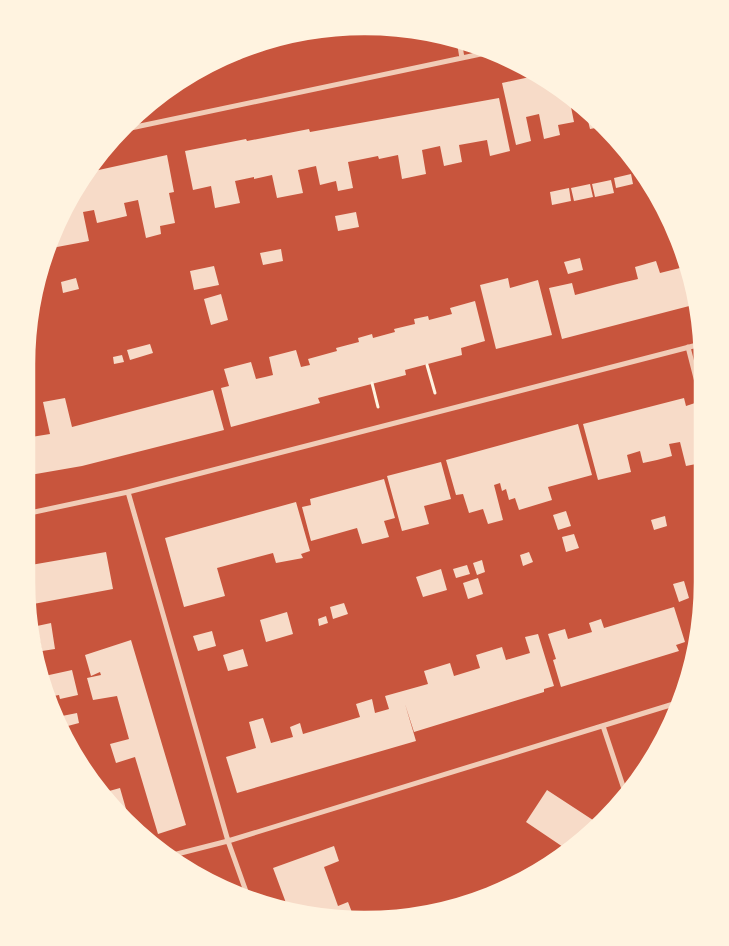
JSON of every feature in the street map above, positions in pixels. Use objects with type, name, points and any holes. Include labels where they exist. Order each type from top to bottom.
[{"type":"street","points":[[460,48],[462,58]]},
{"type":"street","points":[[135,127],[479,54]]},
{"type":"street","points":[[34,512],[128,492],[695,345]]},
{"type":"street","points":[[688,347],[695,374]]},
{"type":"street","points":[[128,492],[228,841],[246,890]]},
{"type":"street","points":[[177,854],[228,841],[671,705]]},
{"type":"street","points":[[603,726],[623,788]]},
{"type":"path","points":[[427,365],[440,412]]},
{"type":"building","points":[[530,78],[572,107],[574,122],[558,125],[560,135],[544,139],[539,114],[526,117],[531,141],[516,145],[502,83]]},
{"type":"building","points":[[499,98],[510,151],[490,156],[487,140],[459,145],[462,162],[444,166],[440,146],[422,150],[426,174],[402,179],[398,155],[379,159],[378,156],[348,162],[353,188],[338,191],[336,181],[320,185],[316,166],[298,170],[303,193],[277,198],[272,175],[254,179],[254,177],[235,181],[240,203],[215,208],[211,186],[193,190],[185,151],[309,129],[310,132]]},
{"type":"building","points":[[588,121],[595,128],[590,129]]},
{"type":"building","points":[[167,155],[174,192],[169,193],[175,223],[160,226],[161,234],[146,238],[138,200],[124,203],[127,216],[97,223],[94,210],[83,212],[89,241],[57,247],[68,218],[97,170]]},
{"type":"building","points":[[631,174],[633,184],[616,188],[614,178]]},
{"type":"building","points":[[611,180],[614,193],[595,197],[592,184]]},
{"type":"building","points":[[590,184],[593,197],[574,201],[571,188]]},
{"type":"building","points":[[569,188],[571,201],[552,205],[550,192]]},
{"type":"building","points":[[356,212],[359,227],[338,231],[335,216]]},
{"type":"building","points":[[281,249],[283,261],[263,265],[260,253]]},
{"type":"building","points":[[580,258],[583,270],[568,274],[564,262]]},
{"type":"building","points":[[656,261],[660,273],[681,268],[690,306],[562,339],[549,288],[572,283],[575,295],[638,279],[635,267]]},
{"type":"building","points":[[214,266],[219,285],[194,290],[190,271]]},
{"type":"building","points":[[76,278],[79,289],[63,293],[61,282]]},
{"type":"building","points":[[508,278],[510,288],[538,280],[552,335],[496,349],[480,285]]},
{"type":"building","points":[[221,294],[228,320],[211,325],[204,299]]},
{"type":"building","points":[[475,301],[485,341],[461,348],[462,355],[405,370],[406,375],[318,398],[320,403],[231,427],[221,388],[229,386],[224,369],[251,362],[256,379],[273,375],[269,357],[296,350],[301,367],[310,365],[308,359],[337,351],[336,348],[359,342],[358,338],[372,334],[373,338],[395,332],[394,329],[415,324],[414,319],[428,316],[429,320],[452,314],[450,308]]},
{"type":"building","points":[[150,344],[153,353],[130,360],[127,350]]},
{"type":"building","points":[[122,355],[124,362],[114,364],[113,357]]},
{"type":"building","points":[[213,390],[224,430],[82,466],[34,474],[34,437],[50,434],[43,402],[65,398],[72,427]]},
{"type":"building","points":[[684,398],[686,406],[695,403],[695,464],[686,466],[680,442],[669,444],[672,456],[657,460],[643,463],[640,451],[627,455],[631,472],[598,480],[583,424]]},
{"type":"building","points":[[578,424],[592,475],[548,487],[552,500],[519,510],[515,498],[509,500],[506,489],[502,491],[500,483],[494,485],[503,520],[488,524],[483,509],[469,513],[463,494],[456,495],[446,460]]},
{"type":"building","points":[[441,462],[451,499],[424,506],[429,524],[402,531],[387,476]]},
{"type":"building","points":[[384,479],[395,518],[384,521],[389,537],[362,544],[357,528],[311,541],[302,507],[311,505],[310,499]]},
{"type":"building","points":[[296,502],[310,551],[301,554],[303,558],[276,563],[273,553],[217,568],[225,596],[184,607],[165,538]]},
{"type":"building","points":[[566,511],[571,526],[558,530],[553,515]]},
{"type":"building","points":[[665,516],[667,526],[654,530],[651,520]]},
{"type":"building","points":[[574,534],[579,548],[566,552],[562,537]]},
{"type":"building","points":[[106,552],[113,589],[34,604],[34,564]]},
{"type":"building","points":[[529,552],[533,562],[523,566],[520,555]]},
{"type":"building","points":[[482,560],[485,572],[477,575],[473,563]]},
{"type":"building","points":[[467,565],[470,574],[456,578],[453,569]]},
{"type":"building","points":[[441,569],[447,590],[423,597],[416,577]]},
{"type":"building","points":[[478,578],[483,594],[468,599],[463,583]]},
{"type":"building","points":[[684,581],[689,598],[679,602],[673,584]]},
{"type":"building","points":[[344,603],[348,614],[333,619],[330,607]]},
{"type":"building","points":[[674,607],[685,642],[676,645],[679,651],[561,687],[553,660],[556,659],[548,634],[565,629],[568,639],[592,632],[589,623],[601,619],[604,628]]},
{"type":"building","points":[[287,612],[293,634],[266,642],[260,620]]},
{"type":"building","points":[[326,616],[328,623],[319,626],[318,619]]},
{"type":"building","points":[[51,623],[55,649],[42,651],[37,626]]},
{"type":"building","points":[[212,631],[216,646],[198,651],[193,636]]},
{"type":"building","points":[[538,634],[554,686],[544,689],[544,692],[414,732],[405,704],[416,741],[237,793],[226,757],[256,748],[249,722],[263,718],[271,743],[293,737],[290,727],[300,723],[303,734],[360,717],[356,704],[372,699],[375,713],[389,709],[385,696],[428,684],[424,671],[450,663],[454,676],[480,668],[476,655],[502,647],[506,660],[530,653],[525,637]]},
{"type":"building","points":[[131,640],[186,825],[158,834],[135,757],[116,763],[110,744],[129,739],[117,696],[93,700],[87,678],[101,675],[100,672],[91,676],[85,655]]},
{"type":"building","points":[[243,649],[248,666],[228,671],[223,655]]},
{"type":"building","points":[[72,670],[78,695],[60,699],[59,695],[54,696],[47,675]]},
{"type":"building","points":[[77,713],[79,723],[67,726],[63,716]]},
{"type":"building","points":[[120,788],[126,810],[116,800],[109,791]]},
{"type":"building","points":[[547,790],[593,820],[562,847],[526,822]]},
{"type":"building","points":[[334,846],[339,861],[324,867],[338,906],[348,902],[352,912],[286,903],[273,868]]}]
